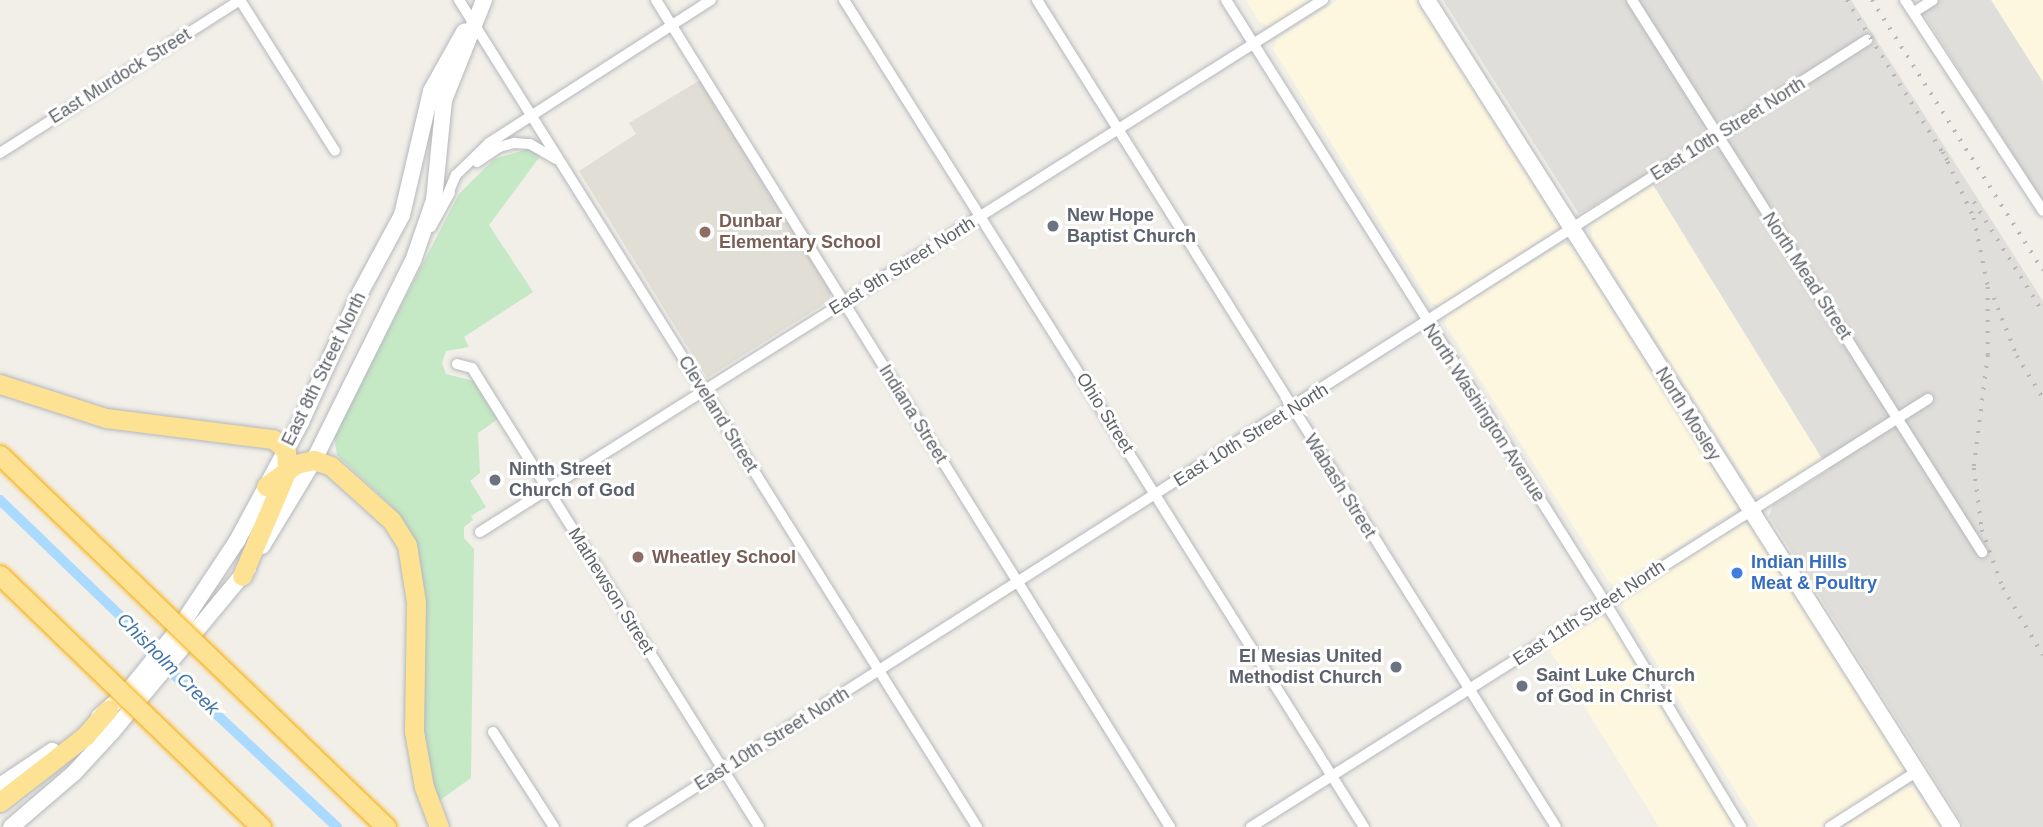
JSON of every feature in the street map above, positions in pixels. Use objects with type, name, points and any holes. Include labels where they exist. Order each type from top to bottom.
[{"type":"highway","points":[[0,383],[69,410],[148,427],[261,435],[286,460],[314,460],[331,466],[377,506],[407,545],[416,602],[414,731],[424,786],[439,827]]},
{"type":"highway","points":[[0,455],[386,827]]},
{"type":"highway","points":[[266,486],[286,460]]},
{"type":"highway","points":[[242,576],[286,460]]},
{"type":"highway","points":[[0,575],[261,827]]},
{"type":"highway","points":[[0,802],[85,736],[108,710]]},
{"type":"street","points":[[240,0],[335,151]]},
{"type":"street","name":"East Murdock Street","points":[[0,153],[240,0]]},
{"type":"street","name":"Cleveland Street","points":[[459,0],[977,827]]},
{"type":"street","points":[[413,261],[434,200],[444,100],[484,0]]},
{"type":"street","name":"Indiana Street","points":[[656,0],[1170,827]]},
{"type":"street","name":"East 8th Street North","points":[[134,696],[192,640],[242,576],[314,460],[456,174],[531,115],[711,0]]},
{"type":"street","name":"Ohio Street","points":[[844,0],[1364,827]]},
{"type":"street","name":"Wabash Street","points":[[1037,0],[1556,827]]},
{"type":"street","name":"North Washington Avenue","points":[[1226,0],[1426,323],[1605,602],[1741,827]]},
{"type":"street","name":"East 9th Street North","points":[[480,532],[1323,0]]},
{"type":"street","name":"North Mosley","points":[[1427,0],[1952,827]]},
{"type":"street","name":"North Mead Street","points":[[1632,0],[1982,552]]},
{"type":"street","points":[[1905,0],[2043,211]]},
{"type":"street","points":[[1914,12],[1933,0]]},
{"type":"street","name":"East 8th Street North","points":[[286,460],[402,215],[431,91],[460,36],[474,24]]},
{"type":"street","name":"East 10th Street North","points":[[633,827],[1292,410],[1867,40]]},
{"type":"street","name":"East 8th Street North","points":[[447,196],[466,173],[499,147],[530,144],[561,162]]},
{"type":"street","name":"Mathewson Street","points":[[457,365],[472,368],[759,827]]},
{"type":"street","name":"East 11th Street North","points":[[1251,827],[1928,398]]},
{"type":"street","points":[[10,827],[74,773],[134,696],[237,541],[266,486]]},
{"type":"street","points":[[0,786],[108,710],[134,696]]},
{"type":"street","points":[[493,732],[554,827]]},
{"type":"street","points":[[1830,827],[1916,772]]},
{"type":"shaded area","points":[[1246,0],[1312,0],[1270,27],[1259,22]]},
{"type":"shaded area","points":[[1338,0],[1418,0],[1560,227],[1440,306],[1431,303],[1273,49],[1277,39]]},
{"type":"shaded area","points":[[1443,0],[1851,0],[2043,301],[2043,827],[1965,827],[1769,516],[1773,505],[1829,470],[1647,175],[1579,214]]},
{"type":"shaded area","points":[[1939,0],[1991,0],[2043,82],[2043,202],[1922,11]]},
{"type":"shaded area","points":[[1991,0],[2043,0],[2043,82]]},
{"type":"shaded area","name":"Dunbar Elementary School","points":[[700,80],[831,293],[829,301],[707,378],[579,171],[636,134],[629,123]]},
{"type":"shaded area","points":[[1653,185],[1822,459],[1766,495],[1755,494],[1592,239],[1591,224]]},
{"type":"shaded area","points":[[1563,244],[1573,247],[1738,508],[1617,587],[1609,582],[1445,324],[1447,315]]},
{"type":"shaded area","points":[[1743,523],[1753,528],[1903,763],[1904,770],[1896,781],[1822,827],[1758,827],[1622,607],[1625,598]]},
{"type":"shaded area","points":[[1601,617],[1611,622],[1738,827],[1659,827],[1549,649]]},
{"type":"shaded area","points":[[1913,786],[1943,827],[1843,827],[1905,788]]},
{"type":"green space","points":[[528,149],[541,155],[489,225],[533,292],[464,337],[469,347],[446,351],[442,363],[446,374],[474,381],[498,419],[478,433],[480,473],[470,481],[486,507],[471,516],[473,520],[464,527],[464,538],[474,549],[471,778],[436,803],[422,759],[423,600],[418,550],[395,509],[337,455],[334,435],[459,194],[494,159]]},
{"type":"waterway","name":"Chisholm Creek","points":[[0,500],[137,632],[151,653],[337,827]]},
{"type":"railway","points":[[1847,0],[1948,161]]},
{"type":"railway","points":[[1872,0],[2043,270]]},
{"type":"railway","points":[[1943,152],[1974,218],[1988,287],[1988,355],[1974,468],[1982,530],[2003,588],[2043,655]]},
{"type":"railway","points":[[1974,202],[2043,312]]},
{"type":"railway","points":[[1994,298],[2017,356],[2043,398]]},
{"type":"place","name":"New Hope Baptist Church","points":[[1053,226]]},
{"type":"place","name":"Dunbar Elementary School","points":[[705,232]]},
{"type":"place","name":"Ninth Street Church of God","points":[[495,480]]},
{"type":"place","name":"Wheatley School","points":[[638,557]]},
{"type":"place","name":"Indian Hills Meat & Poultry","points":[[1737,573]]},
{"type":"place","name":"El Mesias United Methodist Church","points":[[1396,667]]},
{"type":"place","name":"Saint Luke Church of God in Christ","points":[[1522,686]]}]
